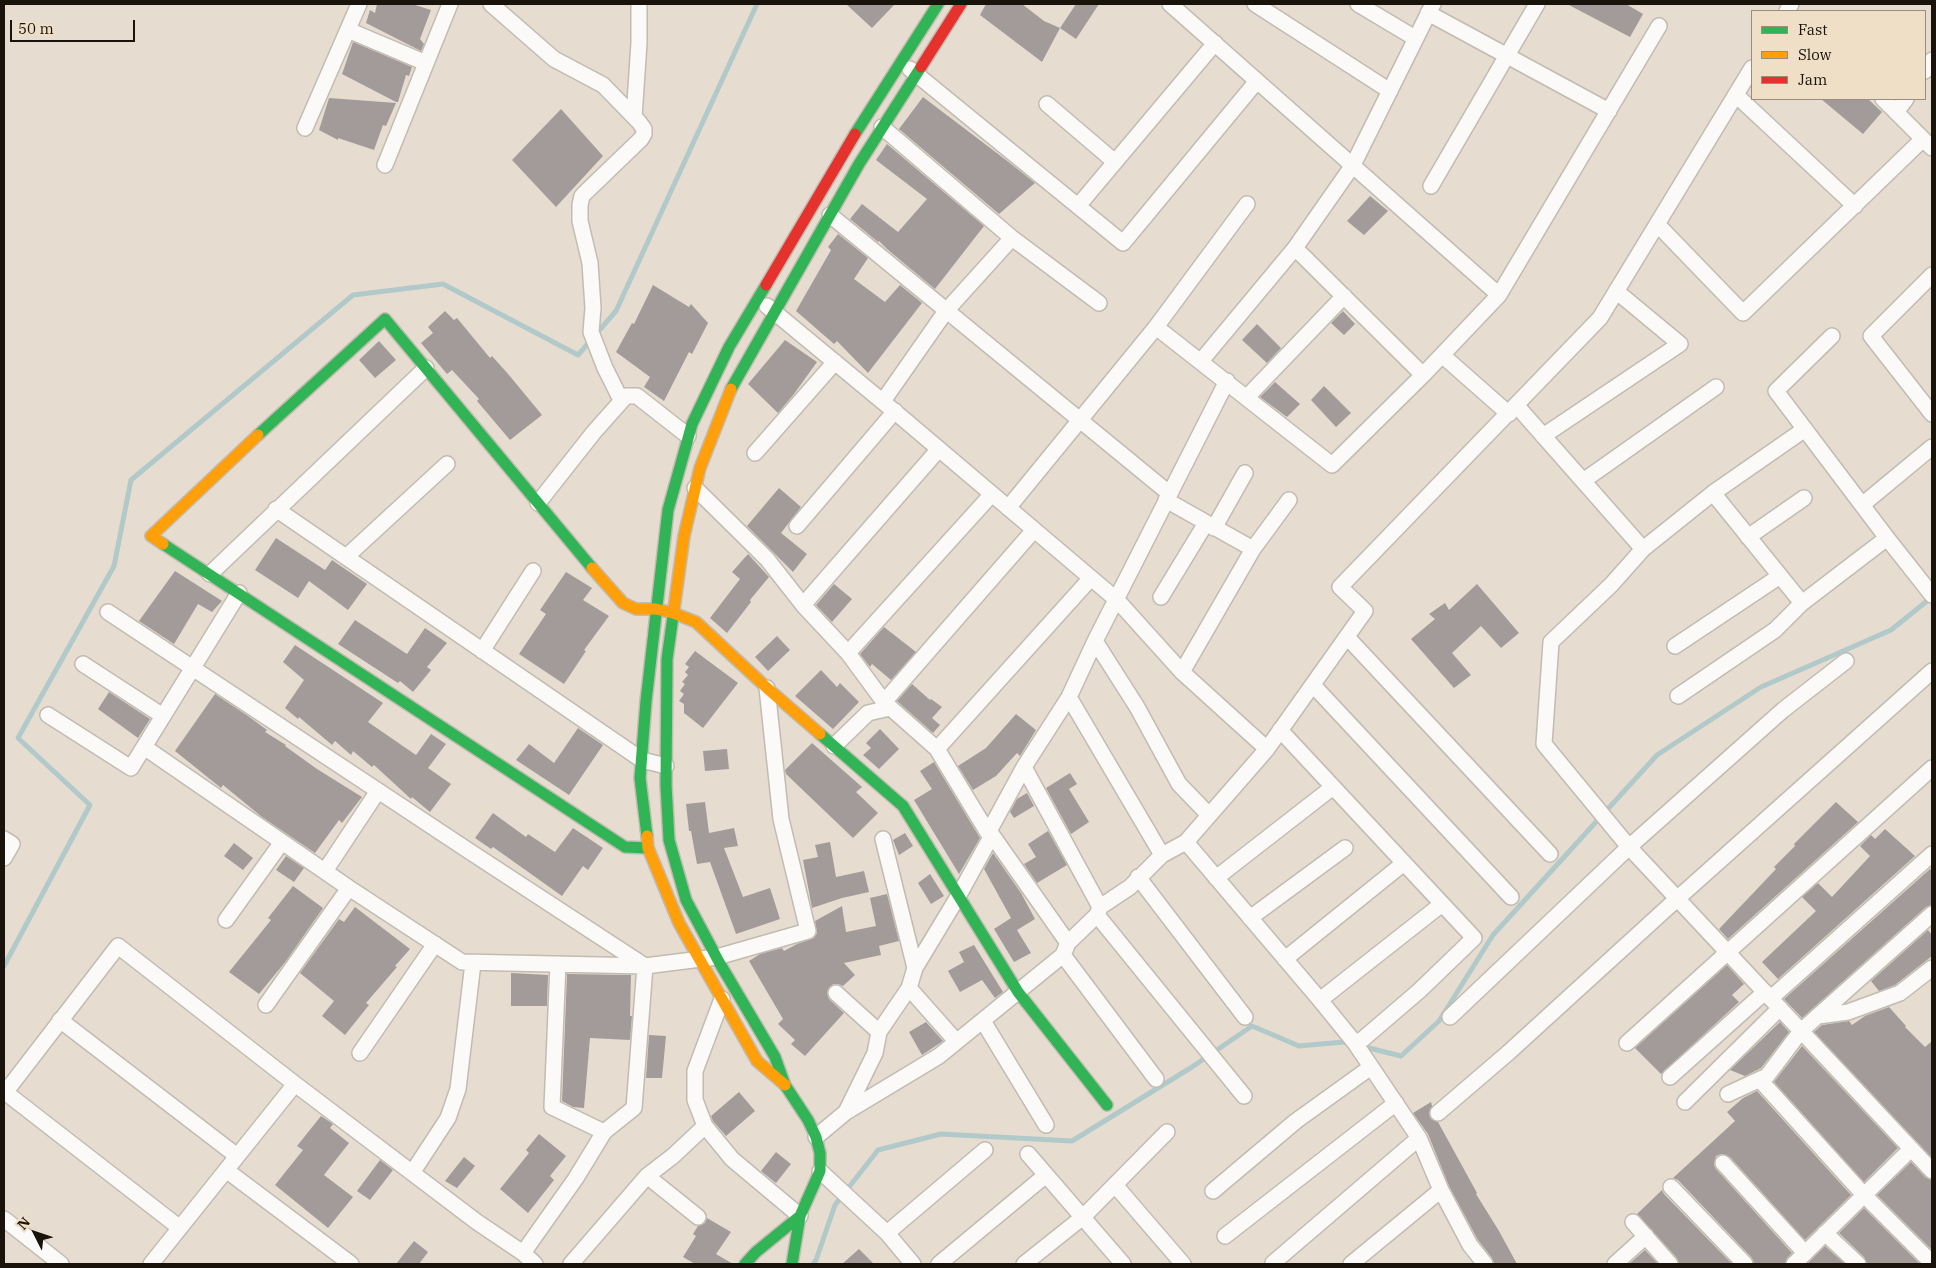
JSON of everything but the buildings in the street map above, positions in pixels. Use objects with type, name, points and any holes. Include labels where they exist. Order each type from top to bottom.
[{"type":"street","points":[[305,128],[359,4]]},
{"type":"street","points":[[385,164],[450,4]]},
{"type":"street","points":[[492,4],[554,59],[603,85],[644,129],[641,139],[582,196],[580,205],[580,221],[590,263],[593,308],[592,336],[621,400]]},
{"type":"street","points":[[634,117],[639,43],[639,4]]},
{"type":"street","points":[[785,1085],[757,1061],[679,923],[648,848],[640,778],[646,701],[668,510],[692,424],[729,347],[855,135],[938,4]]},
{"type":"street","points":[[792,1264],[800,1216],[820,1171],[820,1153],[816,1137],[808,1120],[785,1085],[775,1057],[686,900],[669,840],[666,766],[667,659],[673,613],[684,536],[695,488],[700,468],[727,395],[882,127],[961,4]]},
{"type":"street","points":[[1170,4],[1499,295]]},
{"type":"street","points":[[1358,4],[1415,38]]},
{"type":"street","points":[[1431,186],[1536,4]]},
{"type":"street","points":[[1265,6],[1390,91]]},
{"type":"street","points":[[1201,361],[1295,248],[1353,165],[1430,8],[1507,56],[1609,111]]},
{"type":"street","points":[[1156,327],[1227,381],[1332,466],[1423,375],[1499,295],[1659,26]]},
{"type":"street","points":[[348,30],[426,63]]},
{"type":"street","points":[[1078,206],[1215,43]]},
{"type":"street","points":[[901,62],[1123,242],[1258,81]]},
{"type":"street","points":[[816,1137],[846,1112],[939,1056],[983,1021],[1065,949],[1099,911],[1130,887],[1162,855],[1186,842],[1267,749],[1365,612],[1340,587],[1600,318],[1751,70]]},
{"type":"street","points":[[1736,95],[1855,206]]},
{"type":"street","points":[[1657,224],[1743,313],[1855,206],[1928,144],[1884,100]]},
{"type":"street","points":[[1896,112],[1905,100]]},
{"type":"street","points":[[1048,104],[1115,162]]},
{"type":"street","points":[[882,127],[1012,238],[1099,303]]},
{"type":"street","points":[[1008,508],[1156,327],[1246,204]]},
{"type":"street","points":[[830,215],[1168,497],[1210,526],[1253,549]]},
{"type":"street","points":[[883,401],[946,311],[1012,238]]},
{"type":"street","points":[[1295,248],[1423,375]]},
{"type":"street","points":[[1932,276],[1871,336],[1932,414]]},
{"type":"street","points":[[1543,436],[1680,344],[1616,291]]},
{"type":"street","points":[[1246,397],[1344,296]]},
{"type":"street","points":[[758,298],[883,401],[1117,600],[1182,672],[1267,749]]},
{"type":"street","points":[[648,848],[625,847],[151,536],[385,319],[610,590],[623,603],[636,609],[656,609],[673,613],[696,622],[903,806],[960,895],[1018,992],[1107,1105]]},
{"type":"street","points":[[1832,336],[1776,391],[1887,538],[1928,584]]},
{"type":"street","points":[[1442,355],[1513,410],[1543,436],[1643,549]]},
{"type":"street","points":[[755,454],[835,362]]},
{"type":"street","points":[[210,574],[426,368]]},
{"type":"street","points":[[846,1112],[875,1053],[879,1032],[909,988],[916,968],[960,895],[1024,766],[1069,697],[1095,641],[1227,381]]},
{"type":"street","points":[[1583,481],[1716,387]]},
{"type":"street","points":[[538,503],[626,396],[637,396],[688,436]]},
{"type":"street","points":[[797,526],[894,411]]},
{"type":"street","points":[[1805,429],[1713,493],[1643,549],[1611,585],[1551,642],[1544,744],[1629,847],[1911,1149],[1929,1161]]},
{"type":"street","points":[[1862,505],[1932,447]]},
{"type":"street","points":[[803,605],[939,449]]},
{"type":"street","points":[[346,558],[447,464]]},
{"type":"street","points":[[1161,597],[1245,473]]},
{"type":"street","points":[[695,488],[767,559],[803,605],[848,653],[890,708],[868,713],[834,746]]},
{"type":"street","points":[[1713,493],[1802,603]]},
{"type":"street","points":[[848,653],[992,494]]},
{"type":"street","points":[[1748,537],[1804,498]]},
{"type":"street","points":[[1182,672],[1253,549],[1289,500]]},
{"type":"street","points":[[276,510],[642,760],[666,766]]},
{"type":"street","points":[[884,702],[1034,530]]},
{"type":"street","points":[[1678,696],[1775,630],[1802,603],[1887,538]]},
{"type":"street","points":[[482,651],[533,571]]},
{"type":"street","points":[[1675,646],[1780,576]]},
{"type":"street","points":[[937,749],[1091,578]]},
{"type":"street","points":[[48,715],[131,768],[239,593]]},
{"type":"street","points":[[108,612],[645,966]]},
{"type":"street","points":[[1347,637],[1550,854]]},
{"type":"street","points":[[1095,641],[1137,707],[1179,784],[1209,815]]},
{"type":"street","points":[[1450,1017],[1629,847],[1783,710],[1846,661]]},
{"type":"street","points":[[83,664],[164,716]]},
{"type":"street","points":[[1438,1113],[1508,1053],[1932,670]]},
{"type":"street","points":[[1313,685],[1511,897]]},
{"type":"street","points":[[144,746],[349,888],[462,962],[645,966],[717,957],[808,931],[781,819],[768,688]]},
{"type":"street","points":[[1069,697],[1162,855]]},
{"type":"street","points":[[884,702],[937,749],[1065,949],[1156,1079]]},
{"type":"street","points":[[1280,730],[1474,938],[1419,991],[1363,1039],[1357,1047]]},
{"type":"street","points":[[1024,766],[1099,911],[1244,1096]]},
{"type":"street","points":[[1627,1043],[1932,768]]},
{"type":"street","points":[[1216,878],[1332,787]]},
{"type":"street","points":[[325,871],[378,791]]},
{"type":"street","points":[[4,839],[12,844],[4,858]]},
{"type":"street","points":[[883,839],[916,968]]},
{"type":"street","points":[[226,920],[282,842]]},
{"type":"street","points":[[1186,842],[1320,1000],[1357,1047],[1419,1138],[1441,1190],[1470,1245],[1485,1264]]},
{"type":"street","points":[[1250,918],[1346,848]]},
{"type":"street","points":[[1670,1076],[1772,999],[1932,854]]},
{"type":"street","points":[[1285,959],[1404,863]]},
{"type":"street","points":[[1138,877],[1245,1017]]},
{"type":"street","points":[[266,1005],[349,888]]},
{"type":"street","points":[[1320,1000],[1442,904]]},
{"type":"street","points":[[1728,1094],[1767,1076],[1801,1031],[1932,914]]},
{"type":"street","points":[[360,1054],[435,944]]},
{"type":"street","points":[[180,1228],[4,1093],[118,946],[295,1084],[477,1222],[523,1253],[535,1264]]},
{"type":"street","points":[[412,1173],[448,1118],[458,1089],[473,962]]},
{"type":"street","points":[[558,964],[552,1107],[604,1132]]},
{"type":"street","points":[[523,1253],[576,1178],[604,1132],[634,1108],[645,966]]},
{"type":"street","points":[[1818,1016],[1848,1012],[1900,994],[1932,968]]},
{"type":"street","points":[[909,988],[956,1041]]},
{"type":"street","points":[[836,993],[879,1032]]},
{"type":"street","points":[[722,999],[695,1071],[695,1100],[705,1126],[732,1159],[800,1216]]},
{"type":"street","points":[[1685,1102],[1772,999]]},
{"type":"street","points":[[60,1020],[237,1156]]},
{"type":"street","points":[[983,1021],[1046,1125]]},
{"type":"street","points":[[1213,1191],[1296,1122],[1371,1067]]},
{"type":"street","points":[[1760,1080],[1864,1195],[1932,1263]]},
{"type":"street","points":[[151,1264],[295,1084]]},
{"type":"street","points":[[1226,1236],[1396,1103]]},
{"type":"street","points":[[571,1264],[647,1176],[673,1156],[705,1126]]},
{"type":"street","points":[[1024,1264],[1083,1217],[1167,1132]]},
{"type":"street","points":[[1273,1263],[1419,1138]]},
{"type":"street","points":[[1794,1264],[1911,1149]]},
{"type":"street","points":[[887,1233],[985,1150]]},
{"type":"street","points":[[1028,1154],[1083,1217],[1119,1263]]},
{"type":"street","points":[[1723,1163],[1805,1253]]},
{"type":"street","points":[[226,1170],[344,1262]]},
{"type":"street","points":[[820,1171],[887,1233],[913,1264]]},
{"type":"street","points":[[939,1264],[1046,1174]]},
{"type":"street","points":[[647,1176],[698,1217]]},
{"type":"street","points":[[1115,1185],[1183,1264]]},
{"type":"street","points":[[1671,1187],[1745,1264]]},
{"type":"street","points":[[1351,1264],[1441,1190]]},
{"type":"street","points":[[745,1264],[756,1252],[800,1216]]},
{"type":"street","points":[[4,1219],[61,1264]]},
{"type":"street","points":[[1633,1222],[1670,1264]]},
{"type":"street","points":[[1825,1233],[1858,1264]]},
{"type":"street","points":[[1615,1264],[1646,1236]]},
{"type":"waterway","points":[[4,966],[90,805],[18,738],[114,566],[131,480],[353,295],[443,284],[578,355],[616,311],[757,4]]},
{"type":"waterway","points":[[1361,1046],[1401,1056],[1439,1021],[1493,935],[1657,755],[1761,687],[1891,630],[1932,597]]},
{"type":"waterway","points":[[813,1264],[835,1205],[878,1150],[941,1134],[1072,1141],[1192,1067],[1252,1026],[1299,1046],[1350,1043]]},
{"type":"traffic: fast","points":[[855,134],[938,4]]},
{"type":"traffic: fast","points":[[731,389],[859,164],[921,67]]},
{"type":"traffic: fast","points":[[647,836],[640,778],[646,701],[668,510],[692,424],[729,347],[766,285]]},
{"type":"traffic: fast","points":[[258,435],[385,319],[592,568]]},
{"type":"traffic: fast","points":[[163,544],[625,847],[648,848]]},
{"type":"traffic: fast","points":[[674,609],[667,659],[666,785],[669,840],[686,900],[719,962],[775,1057],[785,1085],[808,1120],[816,1137],[820,1153],[820,1171],[800,1216],[792,1264]]},
{"type":"traffic: fast","points":[[820,734],[903,806],[1018,992],[1107,1105]]},
{"type":"traffic: fast","points":[[745,1264],[756,1252],[800,1216]]},
{"type":"traffic: slow","points":[[674,609],[684,536],[700,468],[731,389]]},
{"type":"traffic: slow","points":[[163,544],[151,536],[258,435]]},
{"type":"traffic: slow","points":[[592,568],[623,603],[636,609],[656,609],[673,613],[696,622],[820,734]]},
{"type":"traffic: slow","points":[[647,836],[648,848],[679,923],[757,1061],[785,1085]]},
{"type":"traffic: jam","points":[[921,67],[961,4]]},
{"type":"traffic: jam","points":[[766,285],[855,134]]}]
